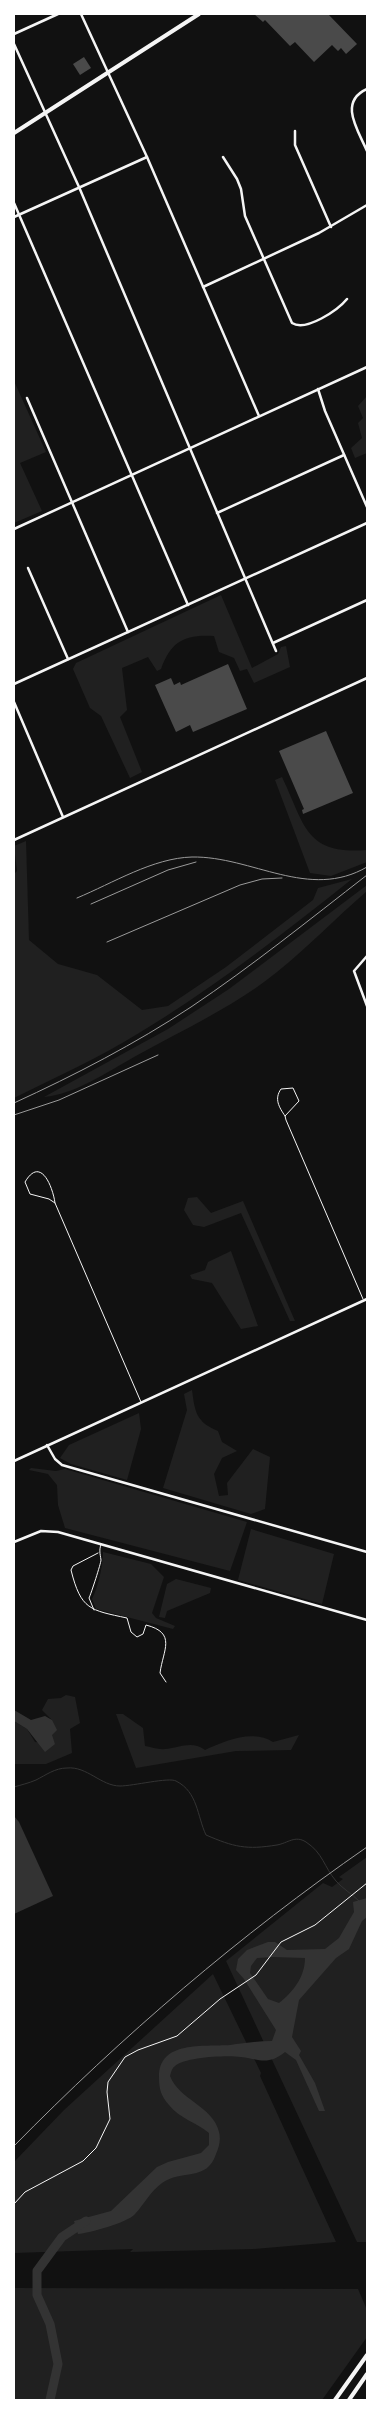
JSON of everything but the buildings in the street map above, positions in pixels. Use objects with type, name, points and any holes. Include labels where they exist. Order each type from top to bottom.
[{"type":"main road","points":[[14,133],[199,14]]},
{"type":"main road","points":[[335,2400],[367,2355]]},
{"type":"main road","points":[[349,2400],[367,2374]]},
{"type":"street","points":[[14,34],[58,14]]},
{"type":"street","points":[[81,14],[147,157],[259,416]]},
{"type":"street","points":[[14,44],[79,187],[276,651]]},
{"type":"street","points":[[367,89],[357,94],[351,107],[352,115],[367,151]]},
{"type":"street","points":[[295,131],[295,145],[331,227]]},
{"type":"street","points":[[14,217],[147,157]]},
{"type":"street","points":[[223,157],[241,189],[245,216],[290,319],[296,325],[305,325],[330,314],[347,298]]},
{"type":"street","points":[[14,203],[188,605]]},
{"type":"street","points":[[203,287],[331,227],[367,205]]},
{"type":"street","points":[[14,529],[367,367]]},
{"type":"street","points":[[318,389],[367,507]]},
{"type":"street","points":[[27,398],[128,632]]},
{"type":"street","points":[[217,513],[344,455]]},
{"type":"street","points":[[14,684],[367,523]]},
{"type":"street","points":[[28,568],[68,659]]},
{"type":"street","points":[[273,643],[367,600]]},
{"type":"street","points":[[14,840],[367,678]]},
{"type":"street","points":[[14,702],[64,818]]},
{"type":"street","points":[[367,956],[354,971],[367,1006]]},
{"type":"street","points":[[14,1460],[365,1300]]},
{"type":"street","points":[[47,1445],[54,1459],[62,1465],[367,1552]]},
{"type":"street","points":[[14,1542],[41,1531],[51,1531],[367,1620]]},
{"type":"lane","points":[[285,1116],[298,1101],[293,1088],[288,1087],[281,1089],[278,1098],[279,1106],[365,1300]]},
{"type":"lane","points":[[55,1204],[49,1199],[30,1194],[26,1189],[25,1182],[33,1173],[39,1172],[46,1175],[54,1192],[55,1204],[141,1402]]},
{"type":"lane","points":[[94,1611],[89,1598],[95,1588],[95,1576],[100,1566],[101,1560],[98,1553],[101,1544]]},
{"type":"lane","points":[[98,1553],[73,1566],[71,1570],[84,1605],[94,1611],[127,1618],[131,1632],[137,1637],[143,1634],[146,1625],[159,1628],[165,1635],[166,1644],[160,1673],[166,1682]]},
{"type":"path","points":[[14,2204],[25,2192],[82,2160],[96,2148],[110,2119],[107,2092],[108,2082],[124,2057],[177,2036],[220,1998],[256,1974],[281,1942],[315,1925],[367,1884]]},
{"type":"shaded area","points":[[14,381],[46,452],[20,463],[42,511],[14,523]]},
{"type":"shaded area","points":[[367,396],[367,453],[355,458],[351,448],[362,438],[358,423],[363,418],[358,406]]},
{"type":"shaded area","points":[[221,595],[252,668],[278,654],[281,647],[286,646],[290,667],[254,683],[247,669],[240,671],[234,658],[219,652],[214,636],[195,636],[180,641],[169,652],[161,669],[157,671],[148,657],[122,668],[127,710],[120,717],[142,772],[130,778],[101,716],[90,708],[73,669],[76,663]]},
{"type":"shaded area","points":[[282,777],[303,823],[319,842],[346,850],[367,850],[367,862],[331,876],[310,873],[275,780]]},
{"type":"shaded area","points":[[26,841],[29,940],[58,964],[97,975],[142,1010],[168,1006],[226,967],[313,900],[318,888],[352,879],[301,920],[167,1016],[108,1051],[14,1098],[14,874],[17,871],[14,846]]},
{"type":"shaded area","points":[[367,885],[367,891],[300,952],[260,985],[207,1018],[91,1082],[68,1092],[44,1097],[168,1029],[229,989]]},
{"type":"shaded area","points":[[197,1197],[211,1213],[243,1201],[295,1321],[290,1321],[241,1213],[204,1227],[193,1225],[184,1210],[188,1198]]},
{"type":"shaded area","points":[[231,1251],[258,1326],[241,1329],[212,1283],[192,1279],[190,1275],[205,1270],[208,1262]]},
{"type":"shaded area","points":[[192,1390],[194,1404],[201,1420],[218,1431],[222,1442],[237,1451],[222,1458],[214,1474],[219,1496],[228,1495],[227,1483],[253,1449],[270,1457],[265,1509],[251,1514],[163,1488],[187,1410],[184,1394]]},
{"type":"shaded area","points":[[139,1413],[141,1429],[127,1480],[71,1464],[60,1458],[69,1445]]},
{"type":"shaded area","points":[[31,1468],[56,1471],[65,1469],[247,1522],[230,1571],[65,1528],[58,1505],[57,1485],[48,1474],[29,1470]]},
{"type":"shaded area","points":[[251,1529],[334,1554],[322,1604],[238,1580]]},
{"type":"shaded area","points":[[103,1552],[151,1564],[164,1577],[152,1613],[156,1618],[175,1626],[173,1629],[96,1609],[92,1599],[100,1576]]},
{"type":"shaded area","points":[[176,1579],[211,1588],[210,1593],[167,1611],[165,1618],[159,1617],[167,1584]]},
{"type":"shaded area","points":[[66,1695],[75,1697],[80,1723],[70,1729],[72,1753],[46,1764],[14,1764],[14,1721],[27,1729],[35,1742],[55,1744],[52,1738],[52,1720],[42,1710],[48,1699],[61,1698]]},
{"type":"shaded area","points":[[14,1710],[31,1720],[45,1716],[52,1720],[57,1730],[52,1735],[55,1744],[45,1752],[27,1729],[14,1721]]},
{"type":"shaded area","points":[[116,1714],[123,1714],[143,1728],[145,1746],[160,1749],[195,1745],[205,1750],[221,1743],[248,1736],[265,1738],[273,1742],[299,1735],[291,1750],[236,1751],[136,1768]]},
{"type":"shaded area","points":[[14,1816],[19,1822],[53,1896],[14,1914]]},
{"type":"shaded area","points":[[367,1857],[367,2242],[357,2242],[226,1961],[323,1883],[332,1887],[343,1879],[339,1877]]},
{"type":"shaded area","points":[[367,1898],[367,1917],[362,1921],[349,1949],[336,1958],[299,2000],[292,2037],[301,2051],[299,2055],[315,2083],[325,2111],[319,2111],[296,2060],[285,2052],[268,2060],[226,2056],[206,2057],[180,2063],[173,2068],[170,2075],[174,2084],[210,2116],[216,2123],[219,2132],[219,2146],[212,2163],[200,2172],[177,2176],[162,2183],[135,2214],[124,2221],[78,2234],[74,2221],[111,2211],[157,2167],[201,2153],[209,2145],[209,2133],[173,2110],[162,2095],[159,2077],[161,2065],[166,2057],[175,2051],[196,2046],[272,2041],[276,2030],[244,1979],[236,1970],[238,1959],[247,1950],[268,1942],[275,1942],[287,1950],[325,1949],[339,1938],[354,1912],[353,1902]],"holes":[[[257,1958],[305,1958],[300,1978],[289,1994],[279,2003],[268,1999],[250,1973],[251,1966]]]},
{"type":"shaded area","points":[[213,1974],[261,2073],[260,2076],[336,2242],[253,2249],[130,2252],[133,2249],[14,2253],[14,2162],[64,2110]]},
{"type":"shaded area","points":[[14,2288],[358,2289],[367,2310],[367,2337],[322,2400],[14,2400]]},
{"type":"waterway","points":[[14,1787],[63,1768],[81,1770],[107,1783],[120,1786],[166,1780],[176,1781],[189,1791],[193,1798],[206,1835],[233,1845],[248,1847],[277,1845],[295,1839],[302,1840],[312,1846],[320,1855],[336,1881],[359,1901]]},
{"type":"waterway","points":[[50,2400],[58,2364],[50,2324],[37,2295],[37,2271],[62,2237],[86,2221]]},
{"type":"railway","points":[[77,898],[133,872],[177,858],[214,859],[302,879],[324,880],[345,876],[367,867]]},
{"type":"railway","points":[[91,904],[168,870],[196,862]]},
{"type":"railway","points":[[14,1103],[104,1058],[148,1034],[191,1007],[258,959],[367,875]]},
{"type":"railway","points":[[107,942],[240,885],[262,879],[282,878]]},
{"type":"railway","points":[[14,1115],[59,1100],[158,1055]]},
{"type":"railway","points":[[14,2146],[97,2065],[183,1988],[273,1915],[367,1847]]}]
